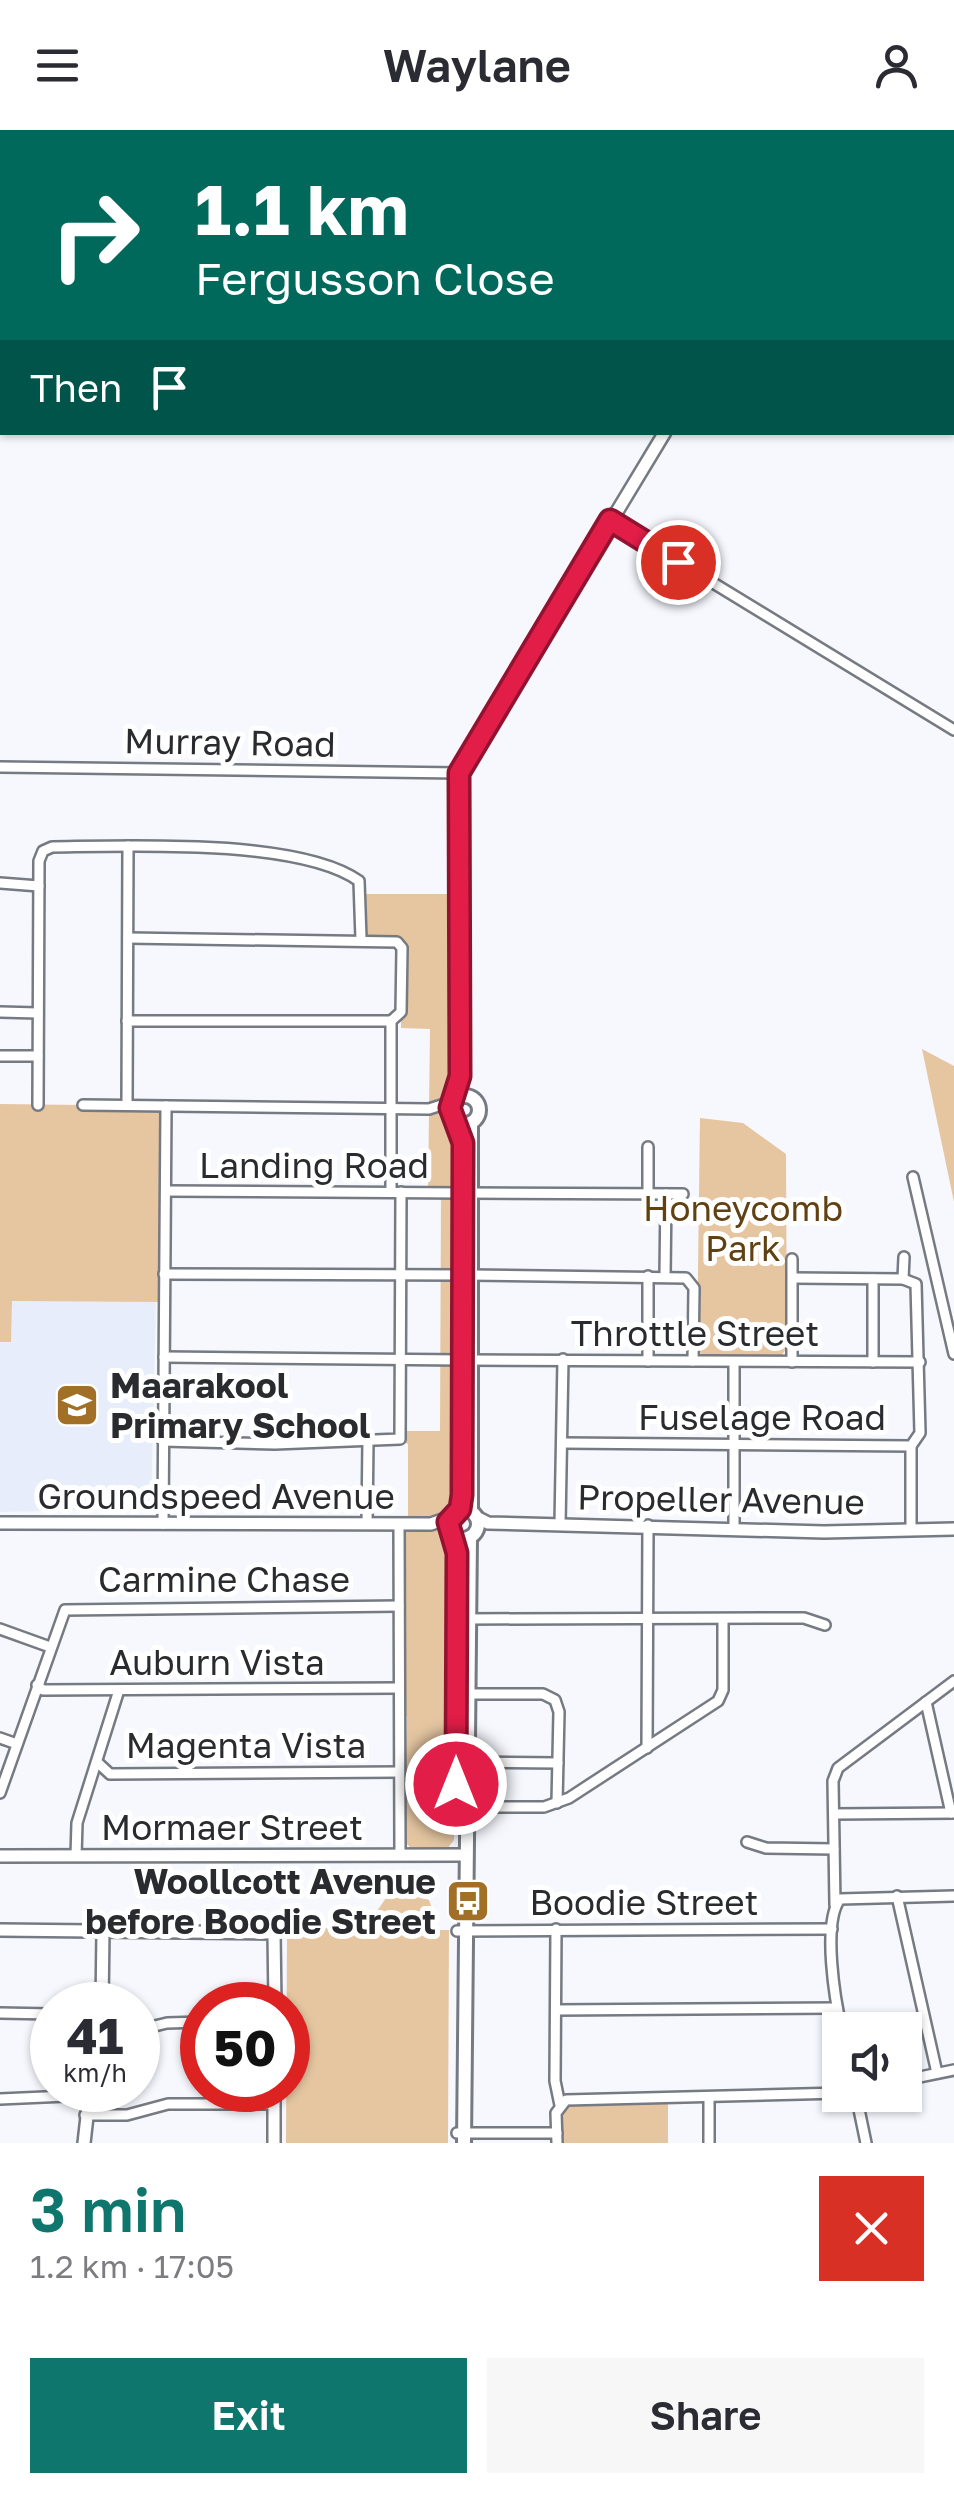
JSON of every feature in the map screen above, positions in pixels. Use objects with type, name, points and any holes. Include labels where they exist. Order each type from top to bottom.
[{"type":"main road","points":[[460,1121],[479,1108],[460,1098],[460,1121],[466,1193],[465,1807],[460,1854]]},
{"type":"main road","points":[[460,2138],[466,1524]]},
{"type":"street","points":[[430,1109],[460,1098],[459,773],[663,435]]},
{"type":"street","points":[[610,520],[954,730]]},
{"type":"street","name":"Murray Road","points":[[0,767],[459,773]]},
{"type":"street","points":[[126,1106],[128,846]]},
{"type":"street","points":[[38,1105],[39,886],[43,851],[212,847],[320,864],[350,875],[361,890],[361,939]]},
{"type":"street","points":[[0,884],[39,886]]},
{"type":"street","points":[[128,938],[392,940],[402,948],[402,1012],[391,1020],[128,1021]]},
{"type":"street","points":[[0,1012],[38,1012]]},
{"type":"street","points":[[163,1441],[400,1438],[401,1276],[391,1108],[391,1020]]},
{"type":"street","points":[[0,1056],[38,1056]]},
{"type":"street","points":[[83,1105],[430,1109],[460,1121]]},
{"type":"street","points":[[163,1524],[166,1106]]},
{"type":"street","points":[[648,1147],[648,1194]]},
{"type":"street","points":[[913,1177],[954,1354]]},
{"type":"street","name":"Landing Road","points":[[166,1191],[683,1194]]},
{"type":"street","points":[[665,1276],[666,1194]]},
{"type":"street","points":[[792,1278],[904,1279],[904,1257]]},
{"type":"street","name":"Fuselage Road","points":[[792,1260],[792,1362]]},
{"type":"street","points":[[164,1274],[686,1278],[694,1288],[694,1361]]},
{"type":"street","points":[[648,1276],[648,1361]]},
{"type":"street","points":[[873,1279],[873,1362]]},
{"type":"street","name":"Fuselage Road","points":[[562,1443],[911,1446],[920,1433],[919,1291],[916,1284],[904,1279]]},
{"type":"street","name":"Throttle Street","points":[[164,1357],[920,1362]]},
{"type":"street","points":[[560,1524],[563,1359]]},
{"type":"street","points":[[734,1362],[734,1526]]},
{"type":"street","points":[[367,1524],[368,1440]]},
{"type":"street","points":[[911,1446],[911,1530]]},
{"type":"street","name":"Groundspeed Avenue","points":[[0,1523],[466,1524]]},
{"type":"street","points":[[400,1524],[400,1854]]},
{"type":"street","name":"Propeller Avenue","points":[[466,1524],[734,1526],[824,1532],[954,1529]]},
{"type":"street","points":[[647,1748],[648,1525]]},
{"type":"street","name":"Carmine Chase","points":[[0,1793],[60,1616],[72,1607],[399,1606]]},
{"type":"street","points":[[466,1618],[804,1618],[825,1625]]},
{"type":"street","points":[[465,1807],[544,1807],[557,1802],[718,1701],[723,1690],[723,1619]]},
{"type":"street","points":[[0,1629],[50,1647]]},
{"type":"street","points":[[838,2012],[832,1929],[833,1781],[838,1768],[954,1681]]},
{"type":"street","name":"Auburn Vista","points":[[37,1685],[43,1690],[399,1688]]},
{"type":"street","points":[[76,1856],[77,1823],[119,1690]]},
{"type":"street","points":[[466,1694],[544,1694],[555,1700],[559,1712],[557,1802]]},
{"type":"street","points":[[834,1814],[952,1813],[926,1702]]},
{"type":"street","points":[[0,1738],[17,1744]]},
{"type":"street","name":"Magenta Vista","points":[[97,1762],[110,1774],[400,1772]]},
{"type":"street","points":[[465,1762],[558,1763]]},
{"type":"street","points":[[747,1842],[766,1848],[834,1849]]},
{"type":"street","name":"Mormaer Street","points":[[0,1856],[460,1854]]},
{"type":"street","points":[[898,1896],[937,2073]]},
{"type":"street","points":[[835,1904],[847,1897],[954,1896]]},
{"type":"street","name":"Boodie Street","points":[[461,1931],[832,1929]]},
{"type":"street","points":[[0,1930],[274,1934],[275,1982]]},
{"type":"street","points":[[460,2138],[557,2138],[560,2105],[555,2081],[556,1930]]},
{"type":"street","points":[[102,1982],[103,1931]]},
{"type":"street","points":[[556,2010],[837,2008]]},
{"type":"street","points":[[0,2014],[30,2014]]},
{"type":"street","points":[[922,2076],[954,2070]]},
{"type":"street","points":[[560,2105],[571,2100],[822,2094]]},
{"type":"street","points":[[0,2098],[30,2096]]},
{"type":"street","points":[[709,2098],[709,2143]]},
{"type":"street","points":[[86,2115],[126,2115],[180,2103]]},
{"type":"street","points":[[84,2143],[86,2112]]},
{"type":"street","points":[[274,2112],[274,2143]]},
{"type":"street","points":[[860,2112],[866,2143]]},
{"type":"shaded area","name":"Maarakool Primary School","points":[[156,1298],[151,1509],[0,1512],[0,1301]]},
{"type":"green space","points":[[363,894],[459,894],[451,1109],[462,1141],[461,1497],[460,1509],[448,1519],[449,1530],[456,1537],[454,1840],[447,1849],[413,1850],[404,1841],[407,1717],[399,1524],[408,1523],[408,1444],[400,1439],[402,1431],[440,1431],[441,1194],[428,1193],[430,1029],[401,1028],[402,949],[361,939]]},
{"type":"green space","points":[[922,1049],[954,1066],[954,1202]]},
{"type":"green space","points":[[0,1104],[166,1106],[164,1302],[12,1301],[11,1342],[0,1342]]},
{"type":"green space","name":"Honeycomb Park","points":[[700,1118],[743,1123],[786,1154],[787,1348],[781,1356],[705,1358],[697,1349]]},
{"type":"green space","points":[[412,1894],[429,1900],[432,1930],[449,1930],[448,2143],[286,2143],[286,2112],[310,2112],[310,1982],[287,1982],[287,1927],[359,1929],[366,1912],[377,1911],[386,1898]]},
{"type":"green space","points":[[572,2103],[668,2104],[668,2143],[562,2143],[561,2111]]},
{"type":"place","name":"Maarakool Primary School","points":[[77,1405]]},
{"type":"place","name":"Woollcott Avenue before Boodie Street","points":[[468,1901]]},
{"type":"route","points":[[456,1784],[457,1553],[456,1538],[448,1530],[448,1522],[451,1514],[460,1509],[462,1495],[463,1143],[450,1108],[460,1086],[459,773],[610,520],[678,562]]}]
